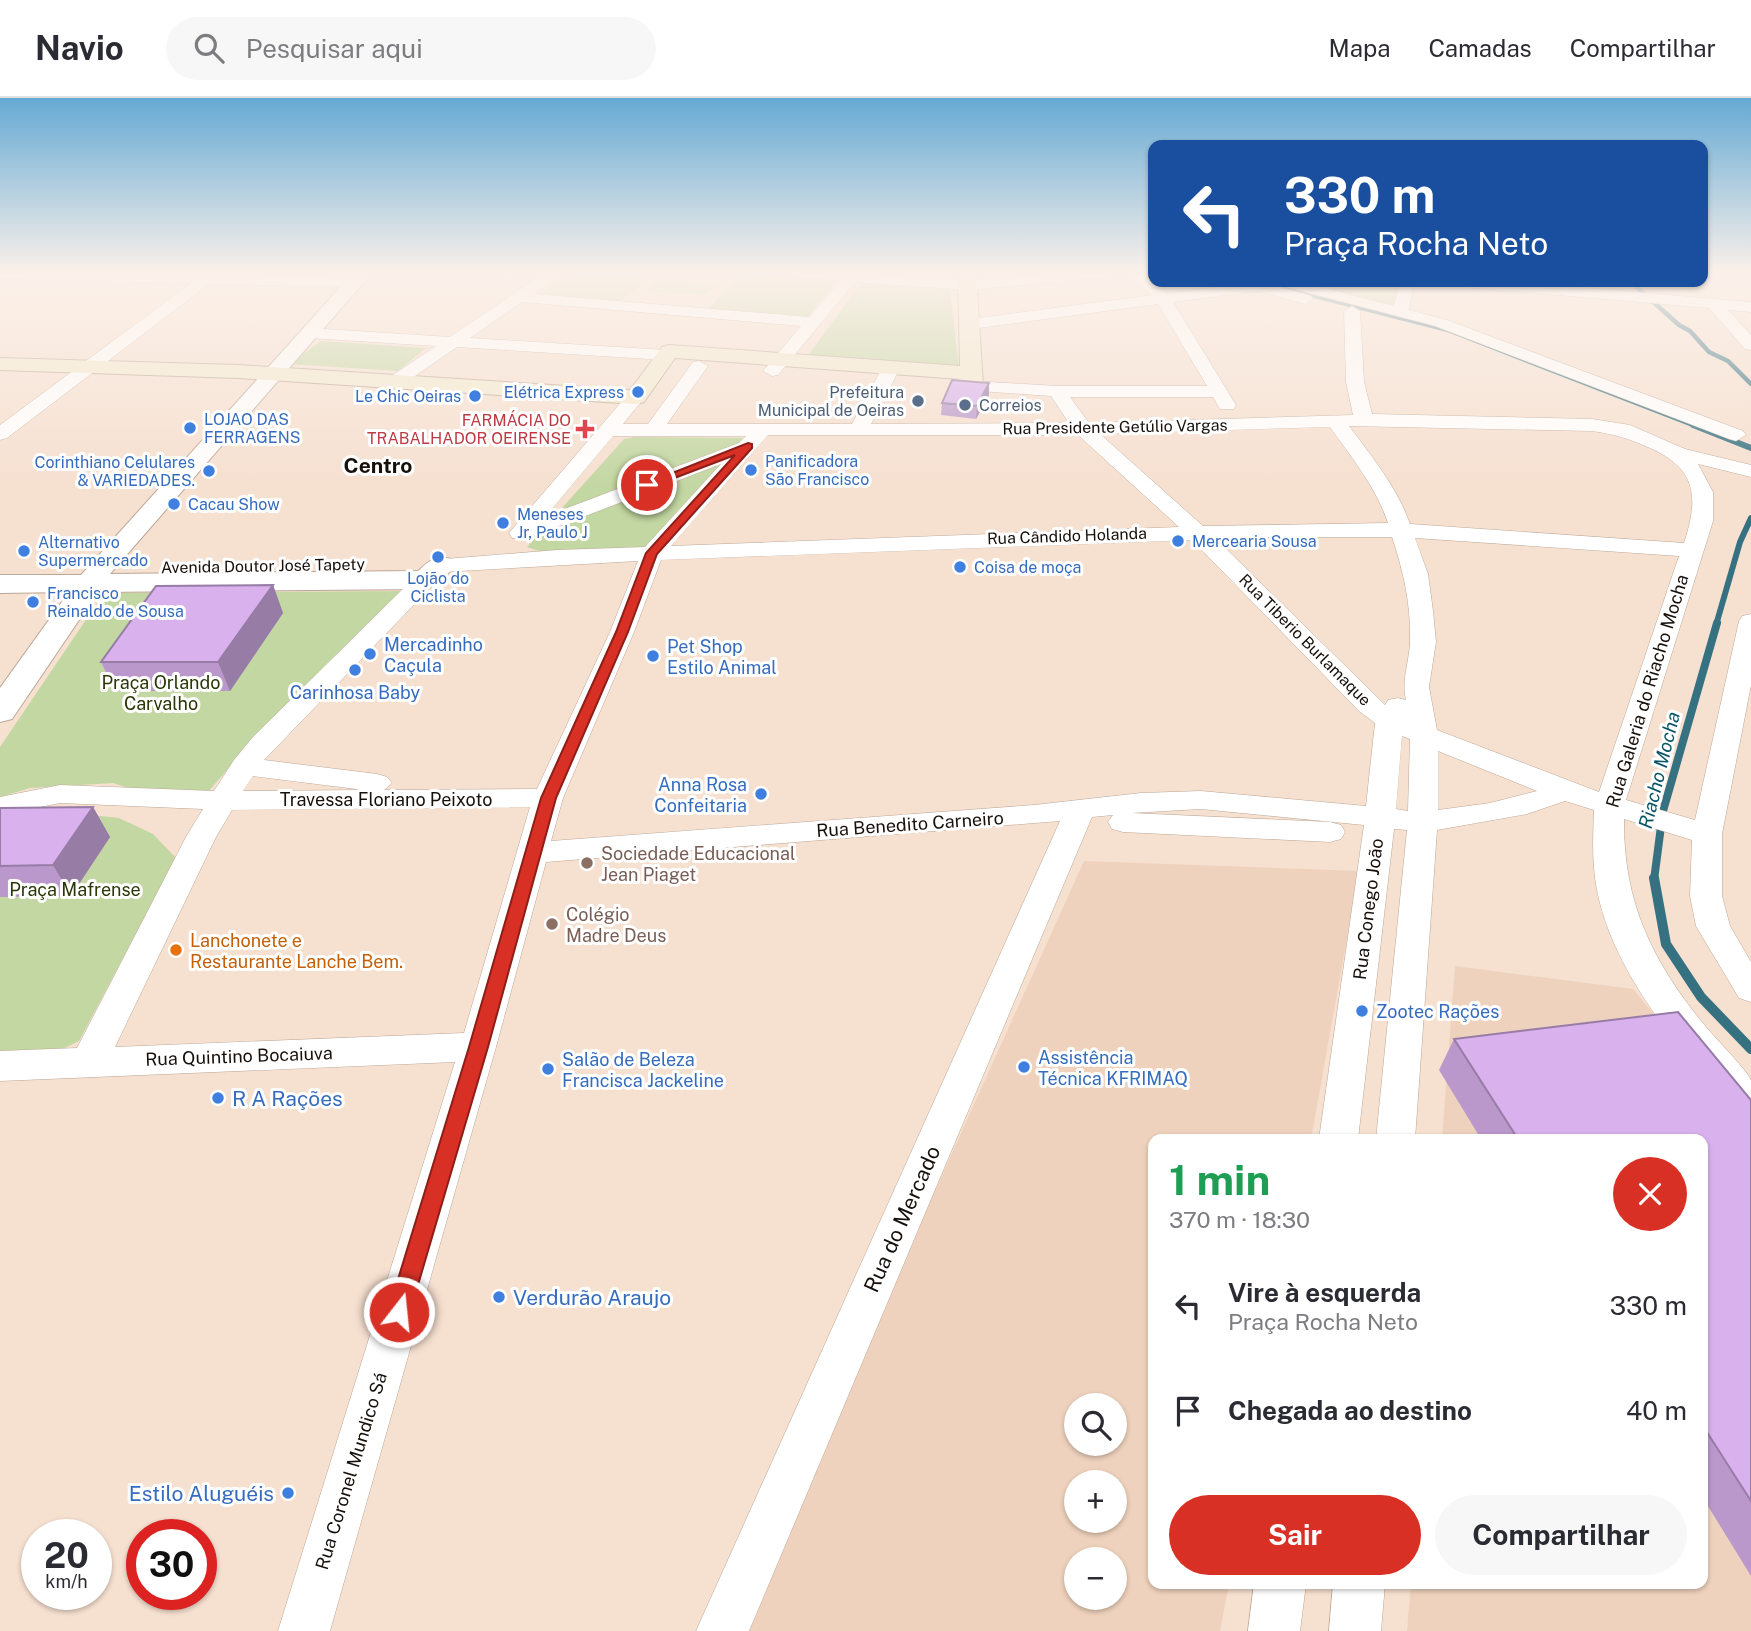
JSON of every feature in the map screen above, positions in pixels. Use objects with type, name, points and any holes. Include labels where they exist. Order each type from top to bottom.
[{"type":"main road","points":[[0,356],[276,368],[640,392],[676,358],[972,379],[971,345]]},
{"type":"main road","points":[[0,364],[99,360]]},
{"type":"street","points":[[0,434],[21,408],[119,345]]},
{"type":"street","points":[[0,712],[95,575],[298,345]]},
{"type":"street","points":[[401,377],[446,345]]},
{"type":"street","points":[[519,345],[676,358],[654,429]]},
{"type":"street","points":[[777,365],[794,345]]},
{"type":"street","points":[[1190,345],[1239,425]]},
{"type":"street","points":[[1353,345],[1355,382],[1364,421]]},
{"type":"street","points":[[1470,345],[1610,401],[1623,409],[1634,421],[1623,429]]},
{"type":"street","points":[[1502,345],[1736,435]]},
{"type":"street","points":[[858,430],[888,374]]},
{"type":"street","points":[[972,379],[1057,391],[1219,392]]},
{"type":"street","name":"Rua Tiberio Burlamaque","points":[[1057,391],[1083,429],[1180,515],[1369,705],[1389,721],[1564,791],[1701,832]]},
{"type":"street","points":[[498,560],[640,392]]},
{"type":"street","points":[[1336,421],[1378,480],[1402,530],[1416,574],[1422,611],[1423,642],[1416,687],[1422,710],[1424,736],[1422,831],[1396,1134]]},
{"type":"street","name":"Rua Presidente Getúlio Vargas","points":[[608,430],[654,429],[755,438],[858,430],[1083,429],[1336,421],[1592,425],[1623,429],[1692,457],[1751,471]]},
{"type":"street","points":[[520,533],[755,438]]},
{"type":"street","name":"Rua Coronel Mundico Sá","points":[[304,1631],[478,1047],[548,798],[622,632],[652,553],[755,438]]},
{"type":"street","name":"Rua Galeria do Riacho Mocha","points":[[1692,457],[1703,488],[1705,503],[1702,521],[1614,807],[1607,850],[1615,896],[1644,970],[1694,1040],[1751,1107]]},
{"type":"street","name":"Rua Cândido Holanda","points":[[433,572],[498,560],[1195,531],[1402,530],[1692,550]]},
{"type":"street","name":"Avenida Doutor José Tapety","points":[[0,568],[95,575],[433,572]]},
{"type":"street","points":[[89,1062],[201,837],[244,766],[271,734],[433,572]]},
{"type":"street","name":"Avenida Doutor José Tapety","points":[[0,584],[95,575]]},
{"type":"street","points":[[1751,621],[1701,832],[1706,896],[1713,926],[1751,989]]},
{"type":"street","points":[[1389,721],[1399,705],[1416,687]]},
{"type":"street","name":"Rua Conego João","points":[[1339,1134],[1379,827],[1389,721]]},
{"type":"street","points":[[244,766],[497,799]]},
{"type":"street","name":"Rua Benedito Carneiro","points":[[534,853],[1034,815],[1079,815],[1191,824],[1379,827],[1422,831],[1527,805],[1564,791]]},
{"type":"street","points":[[0,806],[60,794],[223,801]]},
{"type":"street","name":"Travessa Floriano Peixoto","points":[[223,801],[548,798]]},
{"type":"street","name":"Rua do Mercado","points":[[722,1631],[1079,815]]},
{"type":"street","name":"Rua Quintino Bocaiuva","points":[[0,1066],[478,1047]]},
{"type":"street","points":[[1274,1631],[1279,1589]]},
{"type":"street","points":[[1355,1631],[1359,1589]]},
{"type":"shaded area","points":[[1084,861],[1359,871],[1312,1134],[1148,1134],[1148,1589],[1228,1589],[1220,1631],[736,1631]]},
{"type":"shaded area","points":[[1455,966],[1633,989],[1751,1132],[1751,1631],[1407,1631],[1411,1589],[1708,1589],[1708,1134],[1442,1134]]},
{"type":"green space","points":[[316,345],[426,348],[398,371],[289,364]]},
{"type":"green space","points":[[816,345],[956,345],[959,369],[804,361]]},
{"type":"green space","points":[[743,438],[697,494],[637,556],[557,557],[527,547],[624,439]]},
{"type":"green space","name":"Praça Orlando Carvalho","points":[[407,591],[241,754],[193,809],[113,783],[30,788],[0,797],[0,747],[104,593]]},
{"type":"green space","name":"Praça Mafrense","points":[[73,813],[119,818],[153,834],[176,858],[79,1041],[44,1058],[0,1060],[0,828]]},
{"type":"building","points":[[952,380],[989,383],[977,406],[942,403]]},
{"type":"building","points":[[273,585],[218,662],[101,662],[156,586]]},
{"type":"building","points":[[93,807],[53,865],[0,866],[0,808]]},
{"type":"building","points":[[1678,1012],[1751,1100],[1751,1501],[1708,1434],[1708,1134],[1515,1134],[1454,1039]]},
{"type":"waterway","points":[[1485,345],[1698,427]]},
{"type":"waterway","name":"Riacho Mocha","points":[[1702,345],[1709,352],[1728,361],[1751,384]]},
{"type":"waterway","points":[[1693,425],[1751,448]]},
{"type":"waterway","name":"Riacho Mocha","points":[[1716,625],[1740,542],[1751,518]]},
{"type":"waterway","name":"Riacho Mocha","points":[[1654,879],[1663,811],[1717,623]]},
{"type":"waterway","name":"Riacho Mocha","points":[[1654,879],[1666,944],[1701,997],[1751,1049]]},
{"type":"place","name":"Elétrica Express","points":[[638,392]]},
{"type":"place","name":"Le Chic Oeiras","points":[[475,396]]},
{"type":"place","name":"Prefeitura Municipal de Oeiras","points":[[918,401]]},
{"type":"place","name":"Correios","points":[[965,405]]},
{"type":"place","name":"LOJAO DAS FERRAGENS","points":[[190,428]]},
{"type":"place","name":"FARMÁCIA DO TRABALHADOR OEIRENSE","points":[[585,429]]},
{"type":"place","name":"Panificadora São Francisco","points":[[751,470]]},
{"type":"place","name":"Corinthiano Celulares & VARIEDADES.","points":[[209,471]]},
{"type":"place","name":"Cacau Show","points":[[174,504]]},
{"type":"place","name":"Meneses Jr, Paulo J","points":[[503,523]]},
{"type":"place","name":"Mercearia Sousa","points":[[1178,541]]},
{"type":"place","name":"Alternativo Supermercado","points":[[24,551]]},
{"type":"place","name":"Lojão do Ciclista","points":[[438,557]]},
{"type":"place","name":"Coisa de moça","points":[[960,567]]},
{"type":"place","name":"Francisco Reinaldo de Sousa","points":[[33,602]]},
{"type":"place","name":"Mercadinho Caçula","points":[[370,654]]},
{"type":"place","name":"Pet Shop Estilo Animal","points":[[653,656]]},
{"type":"place","name":"Carinhosa Baby","points":[[355,670]]},
{"type":"place","name":"Anna Rosa Confeitaria","points":[[761,794]]},
{"type":"place","name":"Sociedade Educacional Jean Piaget","points":[[587,863]]},
{"type":"place","name":"Colégio Madre Deus","points":[[552,924]]},
{"type":"place","name":"Lanchonete e Restaurante Lanche Bem.","points":[[176,950]]},
{"type":"place","name":"Zootec Rações","points":[[1362,1011]]},
{"type":"place","name":"Assistência Técnica KFRIMAQ","points":[[1024,1067]]},
{"type":"place","name":"Salão de Beleza Francisca Jackeline","points":[[548,1069]]},
{"type":"place","name":"R A Rações","points":[[218,1098]]},
{"type":"place","name":"Verdurão Araujo","points":[[499,1297]]},
{"type":"place","name":"Estilo Aluguéis","points":[[288,1493]]},
{"type":"district","name":"Centro","points":[[378,465]]},
{"type":"route","points":[[399,1312],[548,798],[622,632],[652,553],[748,446],[647,485]]}]
